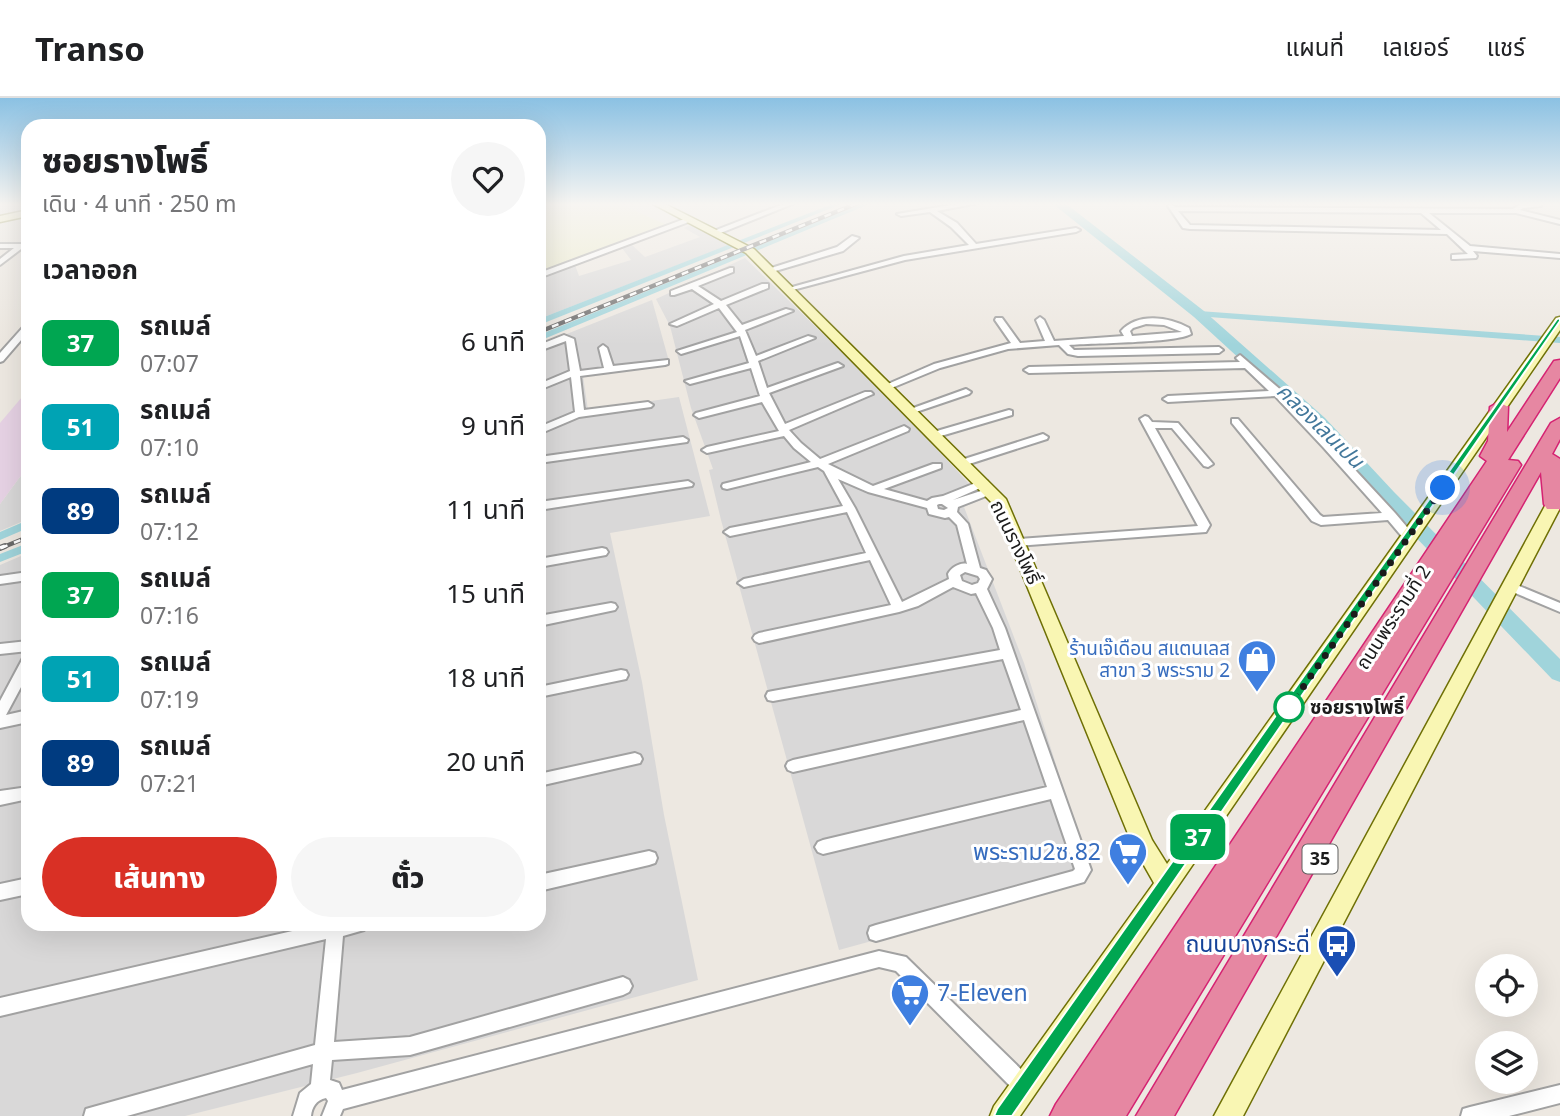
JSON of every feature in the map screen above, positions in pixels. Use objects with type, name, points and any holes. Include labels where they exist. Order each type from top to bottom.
[{"type":"highway","name":"ถนนพระรามที่ 2","points":[[1068,1116],[1560,365]]},
{"type":"highway","points":[[1106,1116],[1560,387]]},
{"type":"highway","points":[[1460,515],[1497,441],[1499,407]]},
{"type":"highway","points":[[1154,1116],[1560,423]]},
{"type":"highway","points":[[1555,451],[1557,498]]},
{"type":"highway","name":"35","points":[[1168,1116],[1477,591],[1555,451]]},
{"type":"main road","name":"ถนนรางโพธิ์","points":[[747,251],[767,278],[789,289],[1000,503],[1144,846],[1166,881]]},
{"type":"main road","name":"ถนนพระรามที่ 2","points":[[1004,1116],[1560,321]]},
{"type":"main road","name":"35","points":[[1228,1116],[1288,999],[1512,587],[1557,498]]},
{"type":"street","points":[[0,263],[15,251]]},
{"type":"street","points":[[546,273],[608,251]]},
{"type":"street","points":[[674,324],[718,305],[767,278],[837,251]]},
{"type":"street","points":[[789,289],[853,270],[951,251]]},
{"type":"street","points":[[1455,257],[1472,257],[1469,251]]},
{"type":"street","points":[[1497,251],[1560,256]]},
{"type":"street","points":[[674,293],[730,270]]},
{"type":"street","points":[[692,285],[730,314],[741,331],[764,395],[785,430],[828,472],[872,490],[930,506],[937,513],[987,487]]},
{"type":"street","points":[[681,351],[789,311]]},
{"type":"street","points":[[999,320],[1017,345]]},
{"type":"street","points":[[1040,320],[1050,342]]},
{"type":"street","points":[[886,387],[958,359],[1017,345],[1178,335],[1186,334],[1186,330],[1171,323],[1138,323],[1129,326],[1125,331],[1129,338]]},
{"type":"street","points":[[0,359],[21,335]]},
{"type":"street","points":[[546,345],[565,338],[570,339],[580,413]]},
{"type":"street","points":[[690,381],[754,362],[811,338]]},
{"type":"street","points":[[1061,342],[1071,352],[1078,353],[1219,350]]},
{"type":"street","points":[[603,348],[609,370]]},
{"type":"street","points":[[1029,370],[1244,361],[1279,393],[1391,516],[1413,530]]},
{"type":"street","points":[[546,384],[576,373],[666,362]]},
{"type":"street","points":[[699,415],[764,395],[838,366]]},
{"type":"street","points":[[910,411],[966,392]]},
{"type":"street","points":[[1168,398],[1279,393]]},
{"type":"street","points":[[707,450],[785,430],[869,394]]},
{"type":"street","points":[[546,428],[580,413],[648,405]]},
{"type":"street","points":[[934,435],[1009,413]]},
{"type":"street","points":[[1235,421],[1316,518],[1321,521],[1391,516]]},
{"type":"street","points":[[1019,543],[1202,529],[1204,526],[1147,422],[1175,425],[1209,464]]},
{"type":"street","points":[[727,486],[818,464],[904,429]]},
{"type":"street","points":[[962,463],[1043,437]]},
{"type":"street","points":[[546,459],[683,440]]},
{"type":"street","points":[[872,490],[937,466]]},
{"type":"street","points":[[828,472],[850,508],[899,608]]},
{"type":"street","points":[[546,505],[688,484]]},
{"type":"street","points":[[949,505],[962,524],[974,568],[985,576],[985,583],[980,588],[965,589],[955,581],[954,574],[960,569],[974,568]]},
{"type":"street","points":[[730,532],[850,508]]},
{"type":"street","points":[[546,562],[602,552]]},
{"type":"street","points":[[744,583],[874,555]]},
{"type":"street","points":[[0,580],[21,577]]},
{"type":"street","points":[[759,638],[899,608],[955,581]]},
{"type":"street","points":[[1512,587],[1560,608]]},
{"type":"street","points":[[876,933],[1078,877],[1083,870],[1030,713],[980,588]]},
{"type":"street","points":[[546,620],[611,607]]},
{"type":"street","points":[[0,649],[21,647]]},
{"type":"street","points":[[773,696],[1008,653]]},
{"type":"street","points":[[0,714],[21,675]]},
{"type":"street","points":[[546,691],[621,675]]},
{"type":"street","points":[[793,766],[1030,713]]},
{"type":"street","points":[[0,722],[21,718]]},
{"type":"street","points":[[546,778],[635,759]]},
{"type":"street","points":[[823,847],[1057,792]]},
{"type":"street","points":[[0,798],[21,794]]},
{"type":"street","points":[[546,881],[649,858]]},
{"type":"street","points":[[0,892],[21,888]]},
{"type":"street","points":[[0,1007],[319,931]]},
{"type":"street","points":[[320,1089],[336,931]]},
{"type":"street","points":[[297,1115],[307,1099],[320,1089],[332,1090],[334,1108],[879,959],[900,962],[1025,1087]]},
{"type":"street","points":[[93,1116],[323,1052],[410,1046],[623,986]]},
{"type":"street","points":[[1470,1116],[1560,1094]]},
{"type":"shaded area","points":[[624,251],[638,251],[645,257],[663,251],[715,251],[546,316],[546,269],[570,262],[575,265],[579,276],[631,260]]},
{"type":"shaded area","points":[[745,258],[902,411],[983,499],[964,507],[1024,663],[1089,869],[1086,882],[839,950],[721,520],[709,470],[713,469],[691,408],[670,326],[656,299]]},
{"type":"shaded area","points":[[652,300],[670,365],[583,376],[588,410],[679,397],[710,516],[610,533],[642,682],[664,815],[698,980],[357,1073],[185,1116],[0,1116],[0,565],[21,556],[21,931],[546,931],[546,342]]},
{"type":"shaded area","points":[[21,398],[21,476],[0,504],[0,423]]},
{"type":"shaded area","points":[[21,476],[21,522],[0,531],[0,504]]},
{"type":"green space","points":[[546,251],[602,251],[548,270]]},
{"type":"waterway","points":[[546,319],[720,251]]},
{"type":"waterway","points":[[546,335],[753,251]]},
{"type":"waterway","name":"คลองเลนเปน","points":[[1118,251],[1199,314],[1319,422],[1387,496],[1560,673]]},
{"type":"waterway","points":[[1199,314],[1560,340]]},
{"type":"waterway","points":[[0,536],[21,527]]},
{"type":"waterway","points":[[0,558],[21,550]]},
{"type":"railway","points":[[546,329],[741,251]]},
{"type":"railway","points":[[1,548],[21,540]]},
{"type":"railway","points":[[0,548],[5,546]]},
{"type":"bus line","name":"37","points":[[1004,1116],[1560,321]]},
{"type":"place","name":"ร้านเจ๊เดือน สแตนเลส สาขา 3 พระราม 2","points":[[1257,693]]},
{"type":"place","name":"ซอยรางโพธิ์","points":[[1289,707]]},
{"type":"place","name":"พระราม2ซ.82","points":[[1128,886]]},
{"type":"place","name":"ถนนบางกระดี่","points":[[1337,978]]},
{"type":"place","name":"7-Eleven","points":[[910,1027]]},
{"type":"route","points":[[1289,707],[1443,488]]}]
